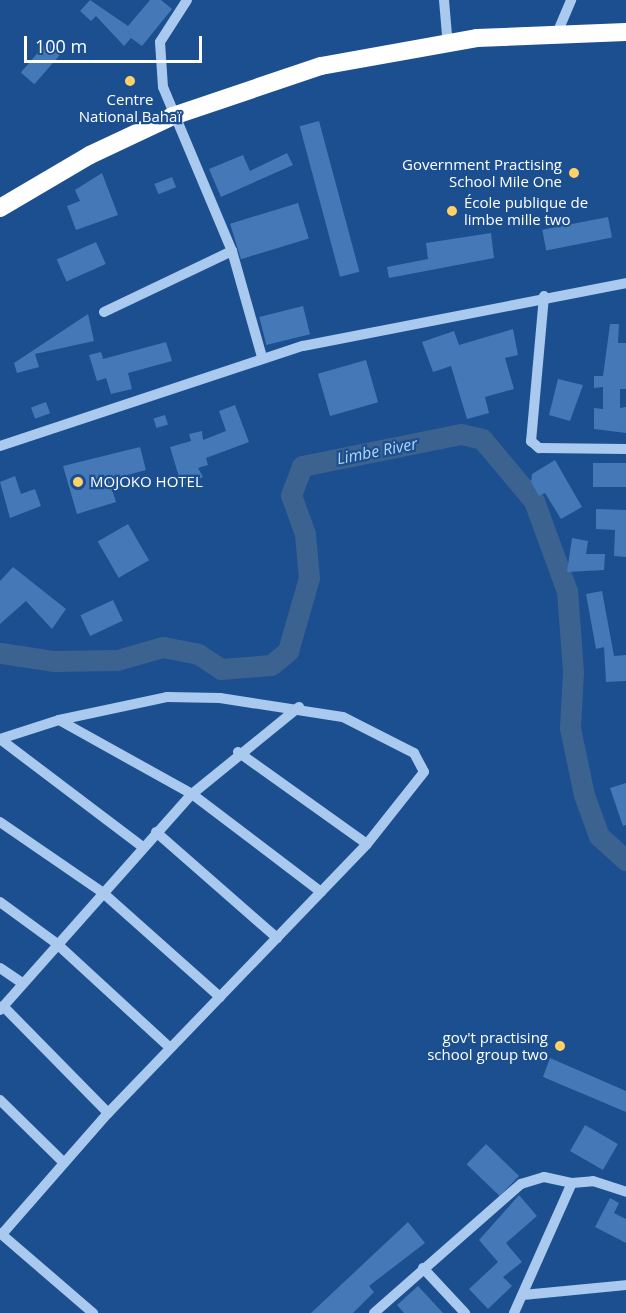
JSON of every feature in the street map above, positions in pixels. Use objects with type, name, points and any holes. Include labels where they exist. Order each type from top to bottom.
[{"type":"highway","points":[[0,208],[90,155],[173,116],[321,66],[448,47],[477,38],[558,31],[626,32]]},
{"type":"street","points":[[187,0],[159,48],[173,116],[232,251],[262,357]]},
{"type":"street","points":[[444,0],[448,47]]},
{"type":"street","points":[[558,31],[571,0]]},
{"type":"street","points":[[104,312],[232,251]]},
{"type":"street","points":[[0,446],[97,418],[262,357],[544,296],[626,283]]},
{"type":"street","points":[[544,296],[531,441],[539,448],[626,449]]},
{"type":"street","points":[[0,739],[58,720],[167,697],[299,707],[343,717],[423,762],[423,780],[367,844],[108,1113],[1,1233],[89,1312]]},
{"type":"street","points":[[108,1113],[2,1008],[21,982],[192,794],[237,752],[299,707]]},
{"type":"street","points":[[58,720],[192,794],[321,892]]},
{"type":"street","points":[[0,739],[143,847]]},
{"type":"street","points":[[237,752],[367,844]]},
{"type":"street","points":[[0,822],[102,892],[220,997]]},
{"type":"street","points":[[156,832],[277,938]]},
{"type":"street","points":[[0,902],[56,943],[170,1048]]},
{"type":"street","points":[[0,968],[21,982]]},
{"type":"street","points":[[0,1100],[63,1162]]},
{"type":"street","points":[[374,1313],[521,1184],[544,1176],[572,1183],[592,1181],[626,1192]]},
{"type":"street","points":[[514,1313],[572,1183]]},
{"type":"street","points":[[423,1268],[465,1313]]},
{"type":"street","points":[[523,1295],[626,1285]]},
{"type":"building","points":[[90,0],[128,26],[150,0],[161,0],[172,9],[142,46],[131,38],[124,46],[96,16],[91,21],[80,11]]},
{"type":"building","points":[[49,40],[63,52],[34,84],[21,72]]},
{"type":"building","points":[[319,121],[359,272],[340,277],[300,126]]},
{"type":"building","points":[[287,153],[293,165],[221,197],[209,169],[243,155],[250,171]]},
{"type":"building","points":[[102,173],[118,215],[76,230],[67,206],[80,201],[75,190]]},
{"type":"building","points":[[172,177],[176,187],[159,194],[154,184]]},
{"type":"building","points":[[298,203],[309,238],[241,259],[230,224]]},
{"type":"building","points":[[608,217],[612,238],[546,250],[542,230]]},
{"type":"building","points":[[491,233],[494,258],[389,278],[387,267],[428,259],[426,243]]},
{"type":"building","points":[[96,242],[106,264],[66,281],[57,259]]},
{"type":"building","points":[[303,306],[310,334],[266,345],[259,317]]},
{"type":"building","points":[[88,314],[94,341],[35,354],[39,367],[17,373],[14,363]]},
{"type":"building","points":[[610,324],[619,324],[618,343],[626,343],[626,389],[620,389],[620,408],[626,407],[626,433],[594,429],[594,408],[603,409],[603,387],[594,388],[594,376],[603,376]]},
{"type":"building","points":[[513,329],[518,355],[505,358],[514,389],[485,397],[489,413],[467,419],[451,366],[433,372],[422,342],[454,331],[459,345]]},
{"type":"building","points":[[166,342],[172,361],[128,373],[132,389],[111,394],[106,378],[97,381],[89,355],[101,352],[103,359]]},
{"type":"building","points":[[366,360],[378,402],[330,416],[318,374]]},
{"type":"building","points":[[558,379],[583,385],[570,421],[549,415]]},
{"type":"building","points":[[46,402],[50,413],[35,419],[31,407]]},
{"type":"building","points":[[235,405],[249,442],[206,458],[208,465],[198,468],[203,477],[182,487],[170,447],[191,441],[189,434],[202,431],[203,440],[226,431],[219,411]]},
{"type":"building","points":[[165,415],[168,425],[156,428],[154,419]]},
{"type":"building","name":"MOJOKO HOTEL","points":[[140,447],[146,470],[109,480],[116,502],[77,514],[63,466]]},
{"type":"building","points":[[555,460],[582,507],[561,519],[545,493],[539,496],[531,482],[532,474]]},
{"type":"building","points":[[593,463],[626,463],[626,487],[593,487]]},
{"type":"building","points":[[15,476],[21,494],[35,489],[41,506],[10,518],[0,482]]},
{"type":"building","points":[[596,509],[626,510],[626,557],[614,556],[615,530],[596,529]]},
{"type":"building","points":[[128,524],[149,560],[119,578],[98,542]]},
{"type":"building","points":[[572,538],[588,541],[586,554],[605,554],[604,570],[567,572]]},
{"type":"building","points":[[13,567],[66,609],[52,629],[26,601],[0,624],[0,581]]},
{"type":"building","points":[[602,591],[614,656],[626,655],[626,681],[606,682],[604,647],[596,649],[586,594]]},
{"type":"building","points":[[113,600],[123,621],[90,636],[80,615]]},
{"type":"building","points":[[626,783],[626,825],[623,826],[610,788]]},
{"type":"building","points":[[550,1058],[626,1091],[626,1112],[543,1077]]},
{"type":"building","points":[[585,1125],[618,1144],[603,1170],[570,1151]]},
{"type":"building","points":[[486,1144],[519,1176],[500,1196],[467,1164]]},
{"type":"building","points":[[519,1195],[537,1216],[506,1243],[522,1262],[503,1277],[512,1286],[488,1309],[469,1289],[498,1262],[479,1240]]},
{"type":"building","points":[[610,1198],[619,1203],[614,1213],[626,1219],[626,1243],[595,1227]]},
{"type":"building","points":[[408,1222],[425,1243],[369,1286],[374,1292],[353,1313],[311,1313]]},
{"type":"building","points":[[418,1286],[443,1313],[404,1313],[397,1305]]},
{"type":"waterway","name":"Limbe River","points":[[0,653],[54,661],[117,660],[163,647],[198,654],[221,669],[271,665],[288,651],[309,578],[305,534],[291,495],[302,466],[461,434],[482,439],[534,501],[567,591],[573,671],[570,728],[584,795],[599,836],[626,860]]},
{"type":"place","name":"Centre National Bahaï","points":[[130,81]]},
{"type":"place","name":"Government Practising School Mile One","points":[[574,173]]},
{"type":"place","name":"École publique de limbe mille two","points":[[452,211]]},
{"type":"place","name":"MOJOKO HOTEL","points":[[78,482]]},
{"type":"place","name":"gov't practising school group two","points":[[560,1046]]}]
